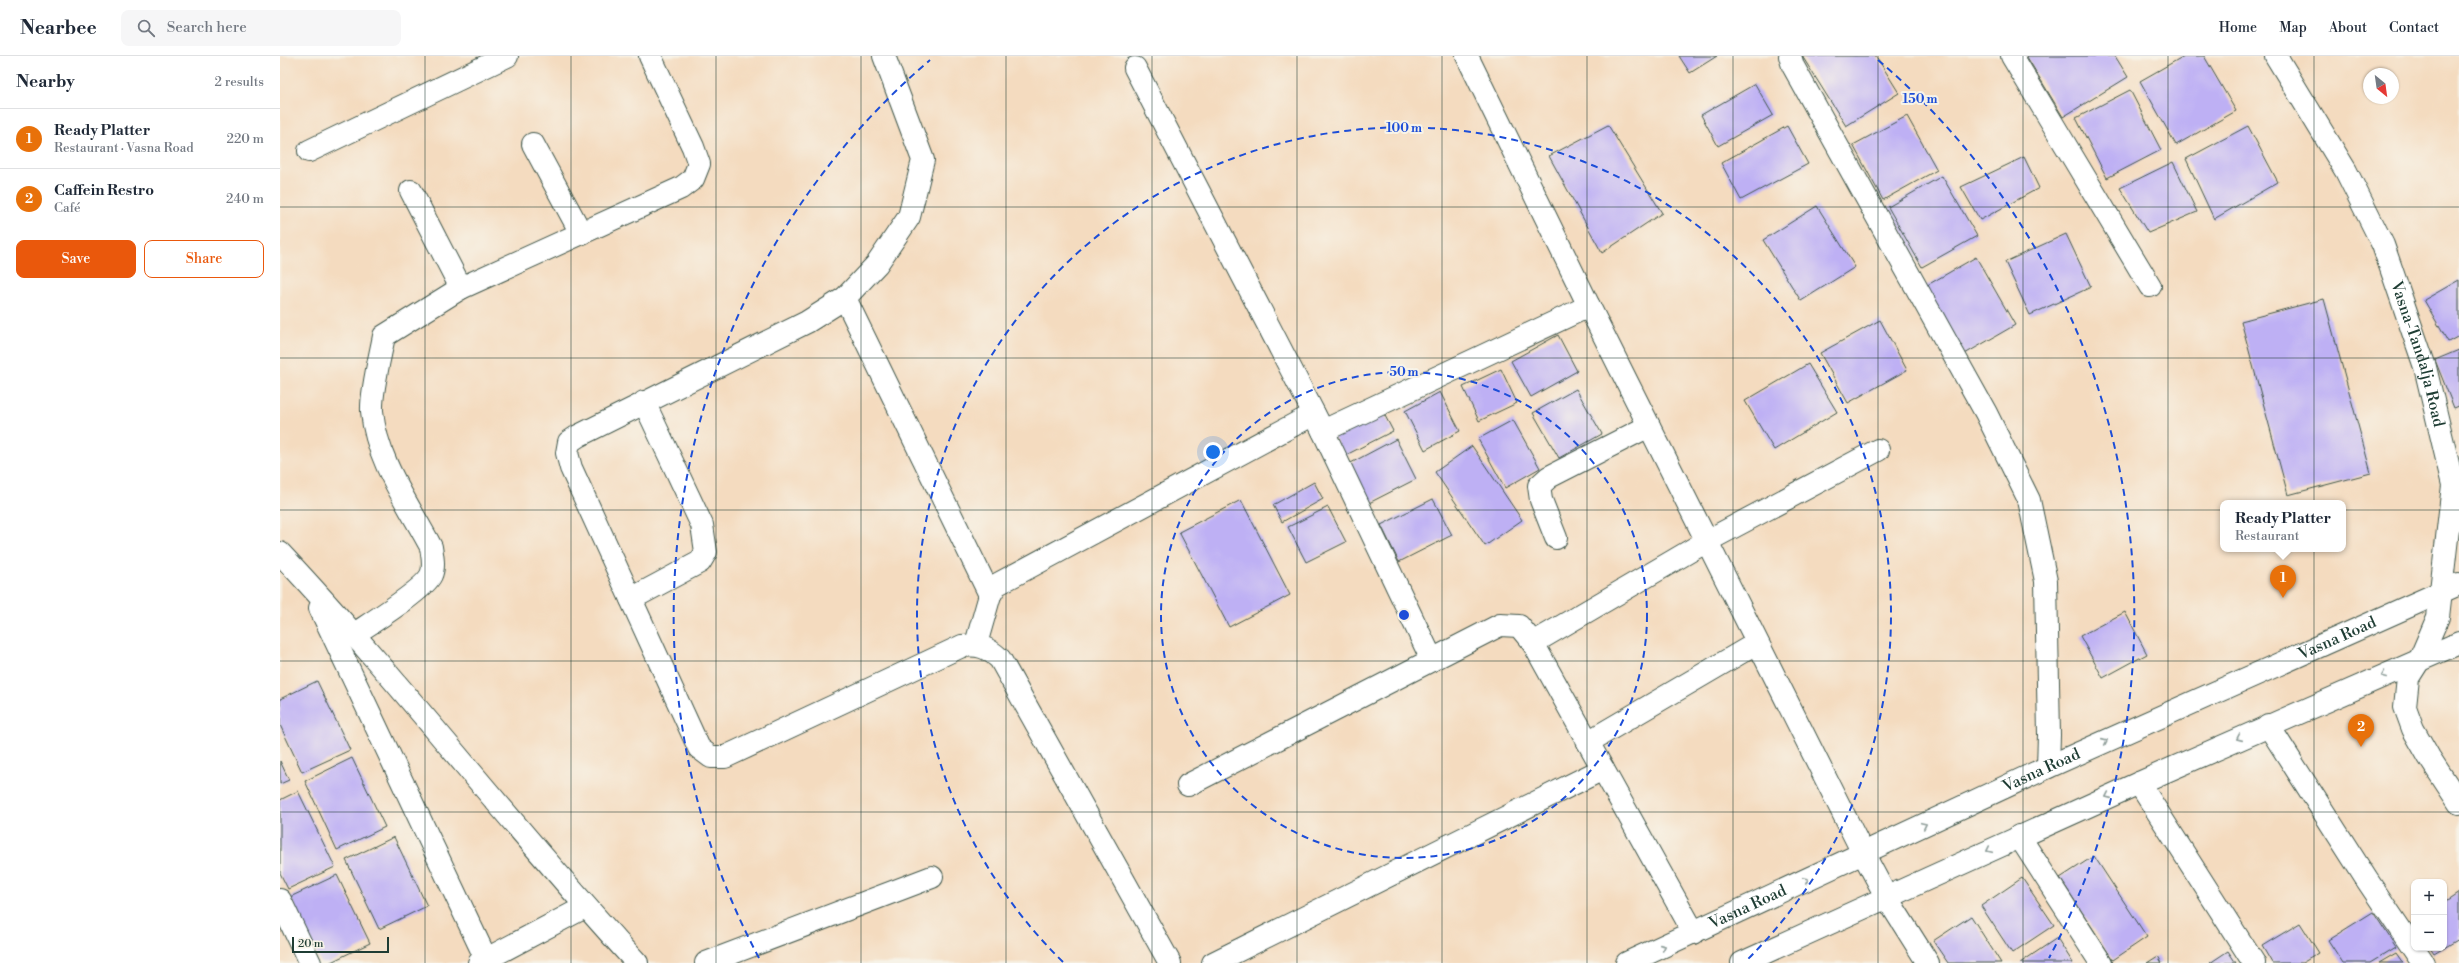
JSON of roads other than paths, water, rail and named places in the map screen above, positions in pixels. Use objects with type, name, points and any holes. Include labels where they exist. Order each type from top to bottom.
[{"type":"street","points":[[309,151],[507,56]]},
{"type":"street","points":[[353,635],[422,586],[431,575],[433,560],[431,547],[388,467],[376,438],[372,410],[384,336],[461,288],[681,188],[693,179],[699,164],[693,146],[650,56]]},
{"type":"street","points":[[884,56],[923,160],[909,217],[877,264],[845,298],[807,322],[578,436],[569,442],[567,453],[571,468],[699,748],[711,757],[725,757],[962,646],[976,644],[989,649],[1000,659],[1170,963]]},
{"type":"street","points":[[1467,56],[1706,542],[1863,853],[1887,898],[1928,963]]},
{"type":"street","points":[[1790,56],[1793,66],[1986,413],[2029,500],[2046,581],[2049,720],[2048,767]]},
{"type":"street","points":[[2012,56],[2150,286]]},
{"type":"street","name":"Vasna-Tandalja Road","points":[[2276,56],[2346,171],[2383,245],[2425,366],[2453,485],[2449,587],[2420,659],[2408,678],[2405,707],[2413,729],[2459,803]]},
{"type":"street","points":[[1134,68],[1319,423],[1432,660]]},
{"type":"street","points":[[533,144],[581,234]]},
{"type":"street","points":[[411,191],[461,288]]},
{"type":"street","points":[[845,298],[990,594]]},
{"type":"street","points":[[976,644],[990,594],[996,585],[1319,423],[1589,306]]},
{"type":"street","points":[[631,599],[700,562],[706,552],[702,525],[644,402]]},
{"type":"street","points":[[1556,538],[1541,500],[1539,486],[1549,477],[1649,426]]},
{"type":"street","points":[[1533,643],[1706,542],[1878,450]]},
{"type":"street","points":[[280,553],[353,635],[585,907],[636,963]]},
{"type":"street","points":[[308,583],[482,961],[585,907]]},
{"type":"street","name":"Vasna Road","points":[[1627,963],[2048,767],[2449,587]]},
{"type":"street","points":[[1188,786],[1500,625],[1519,626],[1533,643],[1694,933]]},
{"type":"street","points":[[1588,742],[1758,643]]},
{"type":"street","points":[[1753,961],[2019,836],[2268,725],[2459,643]]},
{"type":"street","points":[[2268,725],[2367,880],[2423,963]]},
{"type":"street","points":[[1213,963],[1603,769]]},
{"type":"street","points":[[2139,782],[2254,963]]},
{"type":"street","points":[[2019,836],[2101,963]]},
{"type":"street","points":[[706,963],[932,877]]},
{"type":"street","points":[[280,900],[310,963]]},
{"type":"place","name":"Ready Platter","points":[[2283,598]]},
{"type":"place","name":"Caffein Restro","points":[[2361,747]]}]
